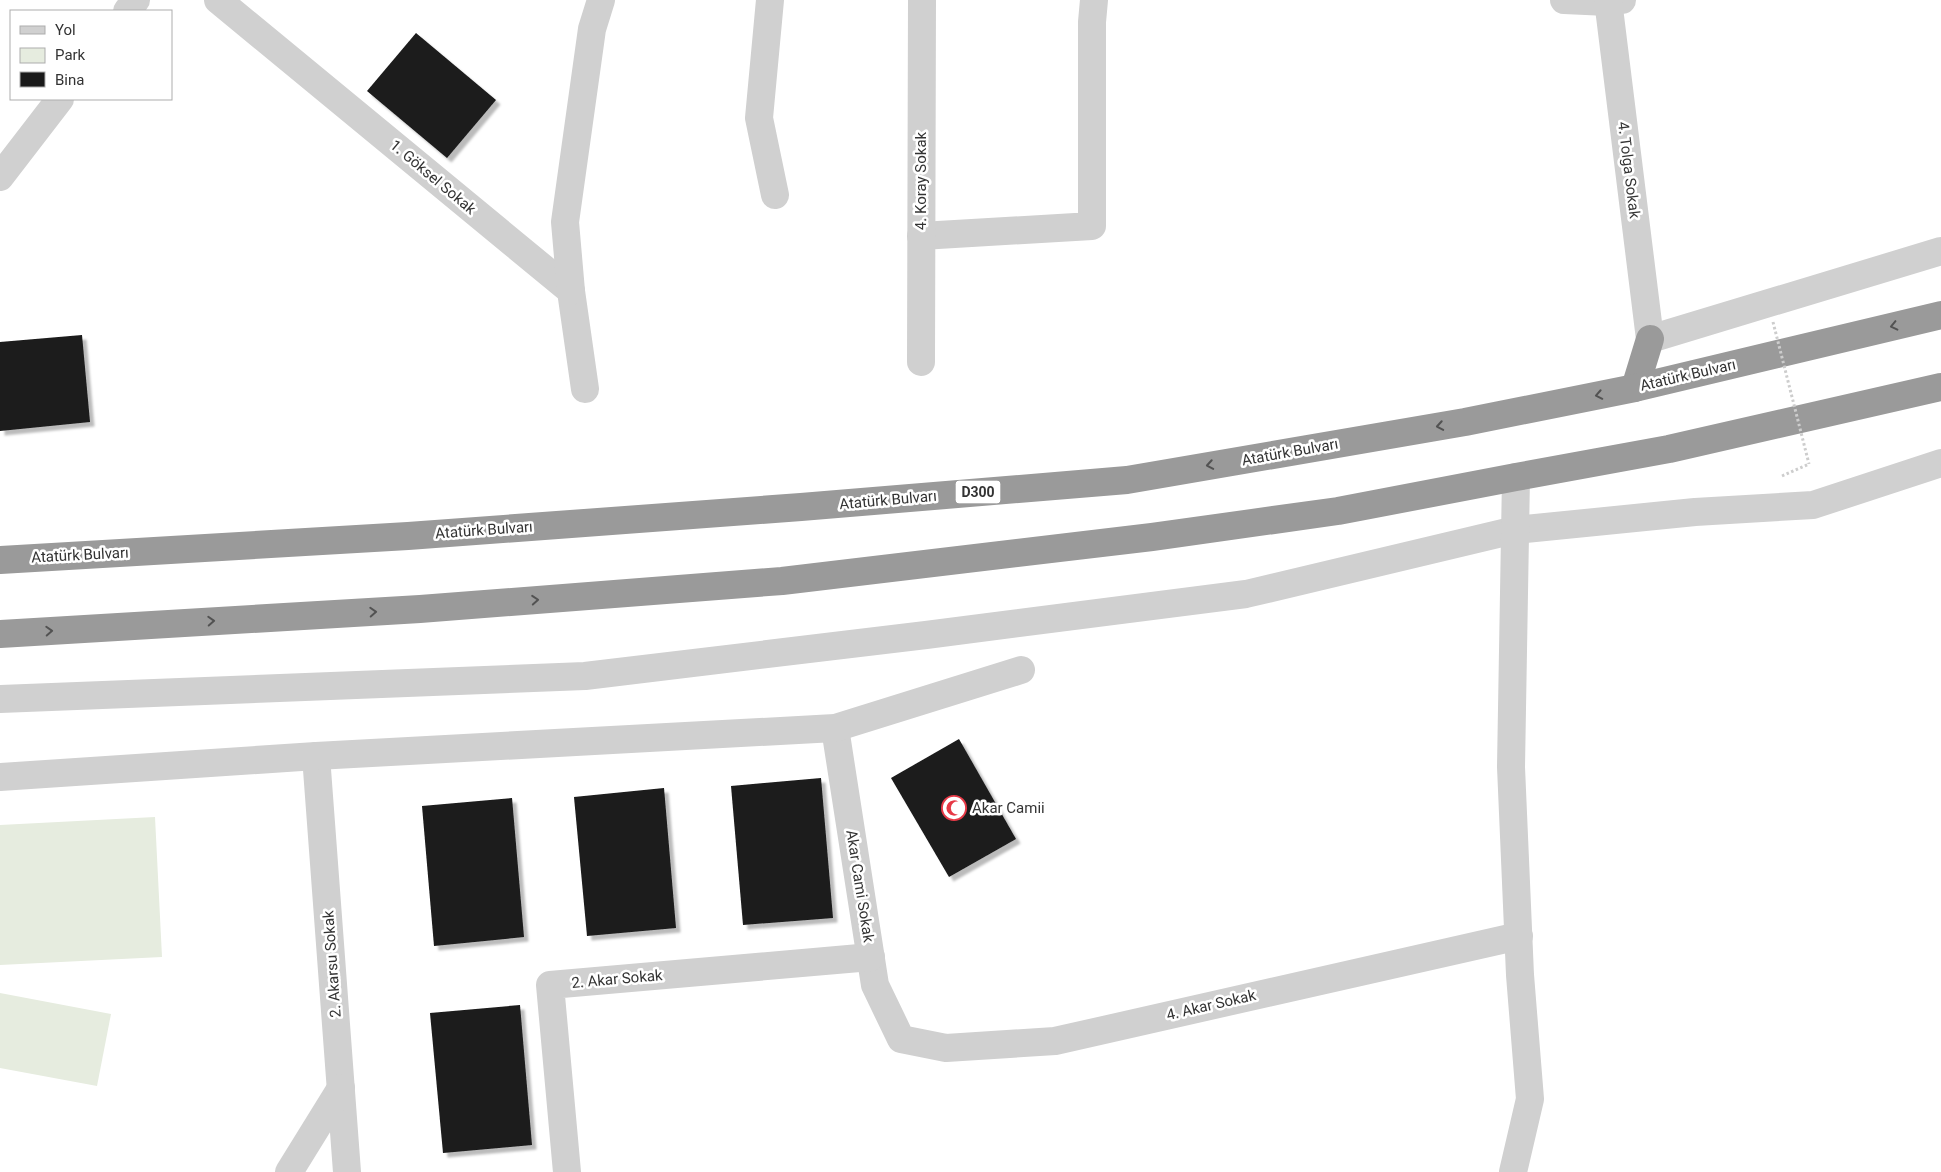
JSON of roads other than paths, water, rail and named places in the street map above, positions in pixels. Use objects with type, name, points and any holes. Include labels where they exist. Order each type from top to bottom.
[{"type":"highway","name":"Atatürk Bulvarı","points":[[3,556],[486,530],[801,507],[1127,480],[1464,422],[1635,388],[1941,315]]},
{"type":"highway","points":[[1635,388],[1650,339]]},
{"type":"highway","points":[[0,634],[420,609],[782,581],[1152,537],[1338,512],[1516,476],[1669,449],[1941,386]]},
{"type":"street","points":[[128,10],[136,0]]},
{"type":"street","name":"1. Göksel Sokak","points":[[218,0],[571,291]]},
{"type":"street","points":[[585,389],[571,291],[565,222],[592,29],[600,0]]},
{"type":"street","points":[[770,0],[759,118],[775,195]]},
{"type":"street","name":"4. Koray Sokak","points":[[921,362],[922,0]]},
{"type":"street","points":[[921,236],[1092,226],[1092,22],[1094,0]]},
{"type":"street","points":[[1564,0],[1612,1]]},
{"type":"street","name":"4. Tolga Sokak","points":[[1612,1],[1650,339]]},
{"type":"street","points":[[0,177],[59,100]]},
{"type":"street","points":[[1650,339],[1941,251]]},
{"type":"street","points":[[0,699],[585,676],[926,635],[1246,594],[1515,530],[1695,512],[1813,505],[1941,463]]},
{"type":"street","points":[[1513,1172],[1530,1099],[1519,936],[1511,767],[1516,476]]},
{"type":"street","points":[[0,777],[316,756],[835,728],[1021,670]]},
{"type":"street","name":"Akar Cami Sokak","points":[[835,728],[875,985],[901,1039]]},
{"type":"street","name":"2. Akarsu Sokak","points":[[316,756],[347,1172]]},
{"type":"street","name":"4. Akar Sokak","points":[[901,1039],[946,1048],[1055,1040],[1519,936]]},
{"type":"street","name":"2. Akar Sokak","points":[[567,1172],[550,985],[871,957]]},
{"type":"street","points":[[289,1172],[341,1088]]},
{"type":"place","name":"Akar Camii","points":[[954,808]]}]
